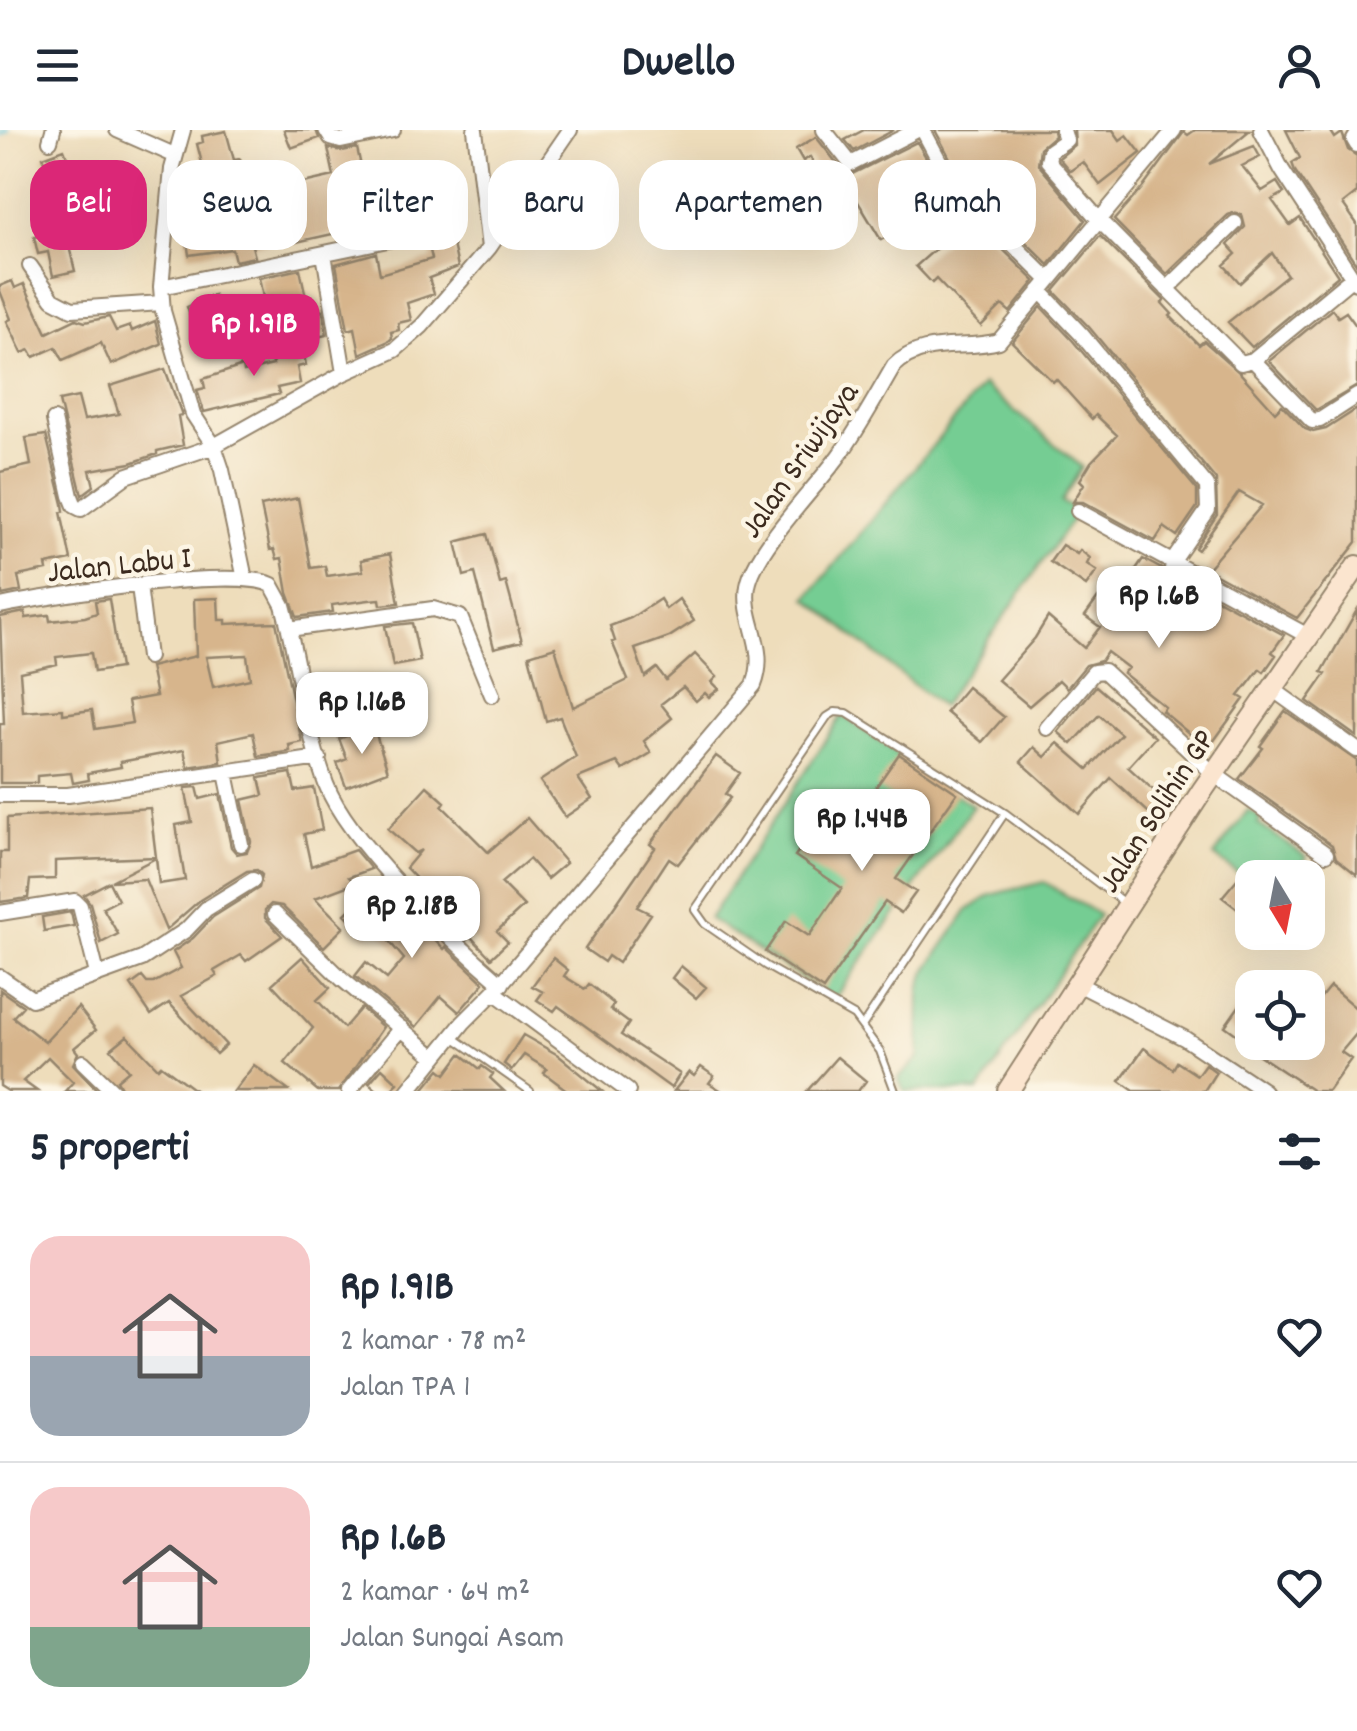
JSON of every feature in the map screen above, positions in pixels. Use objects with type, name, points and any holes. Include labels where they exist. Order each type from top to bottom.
[{"type":"main road","name":"Jalan Solihin GP","points":[[1008,1091],[1271,688],[1353,579]]},
{"type":"street","points":[[117,130],[142,134],[174,155]]},
{"type":"street","points":[[326,130],[331,138],[340,141],[389,130]]},
{"type":"street","points":[[475,130],[488,240]]},
{"type":"street","points":[[549,160],[570,130]]},
{"type":"street","points":[[824,130],[851,164],[920,130],[951,183],[1044,285],[1207,486],[1208,510],[1171,564]]},
{"type":"street","points":[[1063,130],[1066,140],[1050,151],[1048,161],[1099,220],[1242,363],[1253,360],[1354,281],[1282,170],[1262,130]]},
{"type":"street","name":"Jalan Sriwijaya","points":[[412,1090],[452,1036],[498,988],[754,685],[760,658],[748,585],[765,552],[840,454],[894,366],[925,348],[999,341],[1174,130]]},
{"type":"street","points":[[182,131],[174,155],[162,295],[192,414],[214,446],[245,579],[263,580],[279,594],[319,758],[333,799],[363,841],[498,988],[628,1091]]},
{"type":"street","points":[[1357,135],[1357,145]]},
{"type":"street","points":[[1167,290],[1235,223]]},
{"type":"street","points":[[54,420],[71,496],[78,508],[88,506],[113,482],[214,446],[344,373],[395,350],[488,249]]},
{"type":"street","points":[[30,266],[53,299],[72,309],[162,295],[343,250]]},
{"type":"street","points":[[324,254],[344,373]]},
{"type":"street","points":[[1253,360],[1308,420],[1320,420],[1357,396]]},
{"type":"street","points":[[1078,511],[1308,636]]},
{"type":"street","name":"Jalan Labu I","points":[[0,606],[67,592],[245,579]]},
{"type":"street","points":[[139,586],[148,658]]},
{"type":"street","points":[[290,629],[433,609],[453,612],[463,622],[492,695]]},
{"type":"street","points":[[1047,728],[1099,669],[1214,774],[1326,854]]},
{"type":"street","points":[[1271,688],[1357,750]]},
{"type":"street","points":[[0,795],[68,796],[319,758]]},
{"type":"street","points":[[226,773],[240,844]]},
{"type":"street","points":[[0,977],[32,1000],[142,959],[186,930],[206,908],[254,880]]},
{"type":"street","points":[[0,912],[75,901],[80,906],[97,974]]},
{"type":"street","points":[[274,914],[342,979],[435,1057]]},
{"type":"street","points":[[1078,984],[1184,1038],[1264,1091]]},
{"type":"street","points":[[348,1091],[400,1028]]},
{"type":"street","points":[[83,1062],[112,1091]]},
{"type":"lane","points":[[895,1091],[880,1051],[854,1016],[766,966],[696,914],[697,905],[827,716],[847,713],[1005,813],[1128,906]]},
{"type":"lane","points":[[863,1025],[1005,813]]},
{"type":"lane","points":[[452,1036],[530,1091]]},
{"type":"green space","points":[[983,385],[1082,467],[1061,502],[1078,511],[941,707],[807,598]]},
{"type":"green space","points":[[842,715],[973,806],[834,999],[709,919]]},
{"type":"green space","points":[[1248,810],[1261,818],[1258,824],[1307,857],[1235,860],[1235,871],[1214,856]]},
{"type":"green space","points":[[1044,882],[1099,915],[979,1091],[904,1091],[898,1079],[919,1058],[920,990],[926,971],[968,910],[991,895]]},
{"type":"building","points":[[284,130],[316,130],[319,138],[291,148]]},
{"type":"building","points":[[864,130],[894,130],[854,151],[845,140]]},
{"type":"building","points":[[935,130],[1053,130],[1054,136],[1040,148],[1038,164],[1085,220],[1049,265],[1034,250],[1036,160],[951,160]]},
{"type":"building","points":[[1074,130],[1113,130],[1120,140],[1127,135],[1141,153],[1100,185],[1083,162],[1070,171],[1059,158],[1075,145]]},
{"type":"building","points":[[1195,130],[1250,130],[1209,164],[1254,146],[1260,157],[1242,166],[1262,191],[1277,182],[1284,193],[1272,200],[1290,225],[1300,218],[1338,276],[1252,347],[1228,322],[1287,275],[1272,253],[1240,283],[1224,265],[1236,254],[1228,245],[1245,227],[1242,215],[1228,215],[1167,274],[1114,220],[1184,132],[1188,135]]},
{"type":"building","points":[[1286,130],[1330,130],[1335,138],[1342,133],[1348,150],[1357,156],[1357,193],[1343,204],[1357,224],[1357,265],[1295,171],[1292,163],[1300,158]]},
{"type":"building","points":[[226,131],[234,160],[201,160],[197,144],[203,142],[202,136]]},
{"type":"building","points":[[816,137],[834,160],[802,160],[796,149]]},
{"type":"building","points":[[917,142],[928,160],[880,160]]},
{"type":"building","points":[[328,148],[357,148],[360,160],[331,160]]},
{"type":"building","points":[[64,149],[68,160],[44,160],[43,157]]},
{"type":"building","points":[[878,161],[878,235],[858,202],[858,171]]},
{"type":"building","points":[[327,178],[327,235],[307,240],[307,182]]},
{"type":"building","points":[[1100,236],[1164,300],[1170,316],[1199,345],[1204,341],[1240,373],[1275,412],[1282,405],[1313,432],[1326,429],[1357,409],[1357,542],[1297,618],[1207,569],[1262,505],[1239,492],[1198,550],[1195,548],[1217,515],[1216,480],[1089,327],[1054,291]]},
{"type":"building","points":[[37,250],[70,250],[75,271],[53,276],[48,252],[38,254]]},
{"type":"building","points":[[188,250],[225,250],[189,255]]},
{"type":"building","points":[[232,250],[253,250],[255,257],[235,261]]},
{"type":"building","points":[[430,250],[454,250],[458,267],[429,278],[434,294],[407,303],[411,320],[398,323],[399,330],[391,332],[389,341],[360,354],[355,328],[348,330],[336,264],[376,253],[380,274],[432,259]]},
{"type":"building","points":[[934,250],[1004,250],[1035,281],[1010,312],[1002,305],[981,326],[936,279],[932,283],[916,266]]},
{"type":"building","points":[[300,269],[309,311],[276,320],[271,301],[264,302],[259,278]]},
{"type":"building","points":[[12,281],[15,288],[24,284],[47,333],[76,319],[85,322],[109,317],[116,331],[130,326],[132,331],[155,321],[161,344],[111,365],[101,343],[63,360],[56,347],[34,357],[30,350],[22,353],[7,321],[11,319],[0,291],[0,286]]},
{"type":"building","points":[[214,295],[221,314],[193,325],[187,307]]},
{"type":"building","points":[[1041,307],[1197,490],[1197,507],[1177,536],[1164,527],[1155,541],[1083,502],[1073,502],[1091,462],[1117,435],[1096,415],[1092,419],[1056,379],[1053,382],[1012,342]]},
{"type":"building","points":[[1332,309],[1338,317],[1346,312],[1357,327],[1357,386],[1316,410],[1269,361]]},
{"type":"building","points":[[323,310],[327,335],[310,338],[305,315]]},
{"type":"building","points":[[301,340],[306,365],[297,367],[300,383],[277,388],[279,394],[204,412],[197,390],[205,388],[203,379],[243,366],[244,372],[273,365],[269,347]]},
{"type":"building","points":[[165,369],[182,415],[178,416],[183,445],[131,463],[90,470],[94,486],[82,495],[59,401],[78,397],[84,420],[119,414],[110,386]]},
{"type":"building","points":[[46,435],[63,504],[61,512],[71,560],[18,576],[21,591],[2,595],[0,472],[31,465],[26,438]]},
{"type":"building","points":[[298,498],[311,568],[325,566],[327,576],[363,571],[361,560],[390,554],[399,603],[381,605],[380,599],[332,605],[333,612],[297,617],[282,558],[277,559],[274,549],[270,550],[261,506]]},
{"type":"building","points":[[487,534],[500,584],[506,582],[522,641],[494,648],[475,573],[464,576],[456,542]]},
{"type":"building","points":[[1062,545],[1077,554],[1080,550],[1090,558],[1087,564],[1097,571],[1086,586],[1050,562]]},
{"type":"building","points":[[1143,559],[1284,635],[1272,652],[1276,655],[1239,696],[1244,699],[1208,749],[1162,711],[1165,707],[1123,673],[1128,668],[1107,652],[1101,661],[1086,665],[1067,688],[1059,680],[1029,706],[998,680],[1048,617],[1084,648],[1100,627],[1085,616],[1098,598],[1110,607]]},
{"type":"building","points":[[218,598],[219,620],[226,620],[226,624],[276,622],[302,742],[289,745],[287,752],[258,756],[253,733],[218,741],[221,762],[188,767],[184,750],[120,762],[121,767],[88,773],[89,780],[73,783],[71,773],[37,776],[37,783],[0,783],[0,724],[4,724],[0,617],[25,612],[26,618],[49,615],[50,621],[85,617],[97,613],[95,601],[109,599],[120,668],[94,672],[91,653],[56,657],[57,664],[20,672],[23,712],[63,709],[63,714],[92,710],[95,729],[132,723],[128,701],[156,696],[150,667],[196,656],[194,599]],"holes":[[[247,655],[250,679],[213,687],[206,657]]]},
{"type":"building","points":[[660,599],[666,609],[679,599],[694,621],[669,637],[635,649],[645,677],[657,668],[666,680],[695,654],[717,677],[712,682],[719,689],[696,701],[683,687],[661,704],[672,718],[644,741],[651,753],[623,770],[617,762],[578,778],[592,799],[565,817],[540,781],[576,757],[560,717],[546,721],[529,655],[555,647],[573,707],[628,680],[612,642],[615,641],[610,626]]},
{"type":"building","points":[[1357,610],[1357,737],[1307,701],[1326,674],[1322,672]]},
{"type":"building","points":[[412,623],[420,661],[393,666],[385,626]]},
{"type":"building","points":[[1096,686],[1155,737],[1128,767],[1173,808],[1160,823],[1111,778],[1079,814],[1021,762],[1034,747],[1045,757],[1058,743],[1088,769],[1121,734],[1099,715],[1072,744],[1058,732]]},
{"type":"building","points":[[967,687],[1004,717],[982,742],[946,712]]},
{"type":"building","points":[[1285,711],[1357,761],[1357,875],[1336,858],[1332,845],[1239,779]]},
{"type":"building","points":[[373,725],[388,771],[346,787],[337,763],[347,759],[339,739]]},
{"type":"building","points":[[899,754],[957,793],[896,879],[916,892],[901,913],[885,902],[823,990],[765,952],[786,921],[809,936],[842,888],[795,856],[820,820],[868,852],[901,804],[876,787]]},
{"type":"building","points":[[716,756],[740,773],[725,794],[730,798],[678,864],[669,858],[637,907],[651,914],[618,963],[608,956],[604,962],[585,949],[655,848],[650,844]]},
{"type":"building","points":[[291,773],[295,791],[314,788],[322,830],[304,834],[311,866],[355,850],[371,869],[349,877],[355,883],[315,898],[344,927],[324,947],[282,906],[271,904],[265,910],[265,918],[282,936],[246,961],[241,955],[214,971],[217,976],[181,996],[226,1045],[216,1054],[169,1003],[151,1015],[131,985],[142,977],[153,983],[181,968],[173,952],[213,917],[259,888],[262,875],[257,870],[247,871],[200,900],[166,930],[145,879],[111,881],[156,858],[159,884],[185,880],[176,825],[192,822],[185,788],[197,787],[200,799],[220,794],[231,847],[237,854],[247,852],[251,842],[242,800],[263,795],[259,778]]},
{"type":"building","points":[[427,786],[488,852],[527,818],[566,863],[547,879],[529,859],[501,883],[524,906],[497,931],[508,942],[491,958],[455,920],[463,912],[435,885],[429,892],[406,868],[421,850],[415,853],[388,829]]},
{"type":"building","points":[[150,808],[156,857],[55,861],[55,879],[30,880],[28,898],[0,902],[0,852],[7,852],[7,818]]},
{"type":"building","points":[[109,882],[118,900],[103,908],[118,934],[101,943],[84,895]]},
{"type":"building","points":[[1235,882],[1235,907],[1222,897]]},
{"type":"building","points":[[385,886],[444,949],[484,983],[459,1012],[441,996],[416,1027],[355,976],[366,962],[387,979],[404,959],[377,927],[367,936],[345,914],[366,894],[371,899]]},
{"type":"building","points":[[71,912],[74,926],[44,931],[42,917]]},
{"type":"building","points":[[302,957],[330,988],[317,1000],[344,1028],[361,1008],[383,1027],[339,1091],[318,1091],[285,1063],[313,1028],[272,984]]},
{"type":"building","points":[[553,958],[568,970],[564,976],[585,989],[589,984],[614,1004],[610,1009],[629,1023],[621,1035],[680,1074],[671,1088],[558,1006],[554,1011],[537,1000],[543,992],[532,986]]},
{"type":"building","points":[[681,966],[706,987],[696,998],[672,978]]},
{"type":"building","points":[[1330,986],[1357,1009],[1357,1033],[1341,1052],[1351,1059],[1328,1091],[1313,1091],[1266,1060],[1325,1060],[1325,992]]},
{"type":"building","points":[[0,990],[23,1006],[13,1017],[45,1042],[78,1007],[96,1030],[74,1048],[78,1053],[73,1064],[98,1091],[65,1091],[73,1082],[48,1057],[23,1081],[37,1091],[8,1091],[0,1086]]},
{"type":"building","points":[[1235,1012],[1235,1033],[1225,1026]]},
{"type":"building","points":[[523,1035],[558,1055],[602,1091],[568,1091],[544,1073],[547,1069],[524,1055],[512,1070],[504,1064]]},
{"type":"building","points":[[127,1036],[158,1068],[161,1065],[196,1091],[123,1091],[117,1080],[129,1070],[111,1049]]},
{"type":"building","points":[[1144,1048],[1173,1069],[1177,1062],[1197,1075],[1205,1064],[1216,1072],[1204,1091],[1134,1091],[1120,1081]]},
{"type":"building","points":[[461,1054],[493,1074],[490,1078],[504,1091],[422,1091],[440,1069],[446,1074]]},
{"type":"building","points":[[837,1057],[866,1081],[858,1091],[807,1091]]},
{"type":"building","points":[[254,1065],[289,1091],[234,1091]]},
{"type":"building","points":[[701,1067],[714,1076],[709,1083],[722,1091],[674,1091],[689,1072],[694,1076]]},
{"type":"building","points":[[382,1068],[398,1083],[390,1091],[378,1091],[369,1083]]},
{"type":"waterway","points":[[0,134],[7,130]]}]
